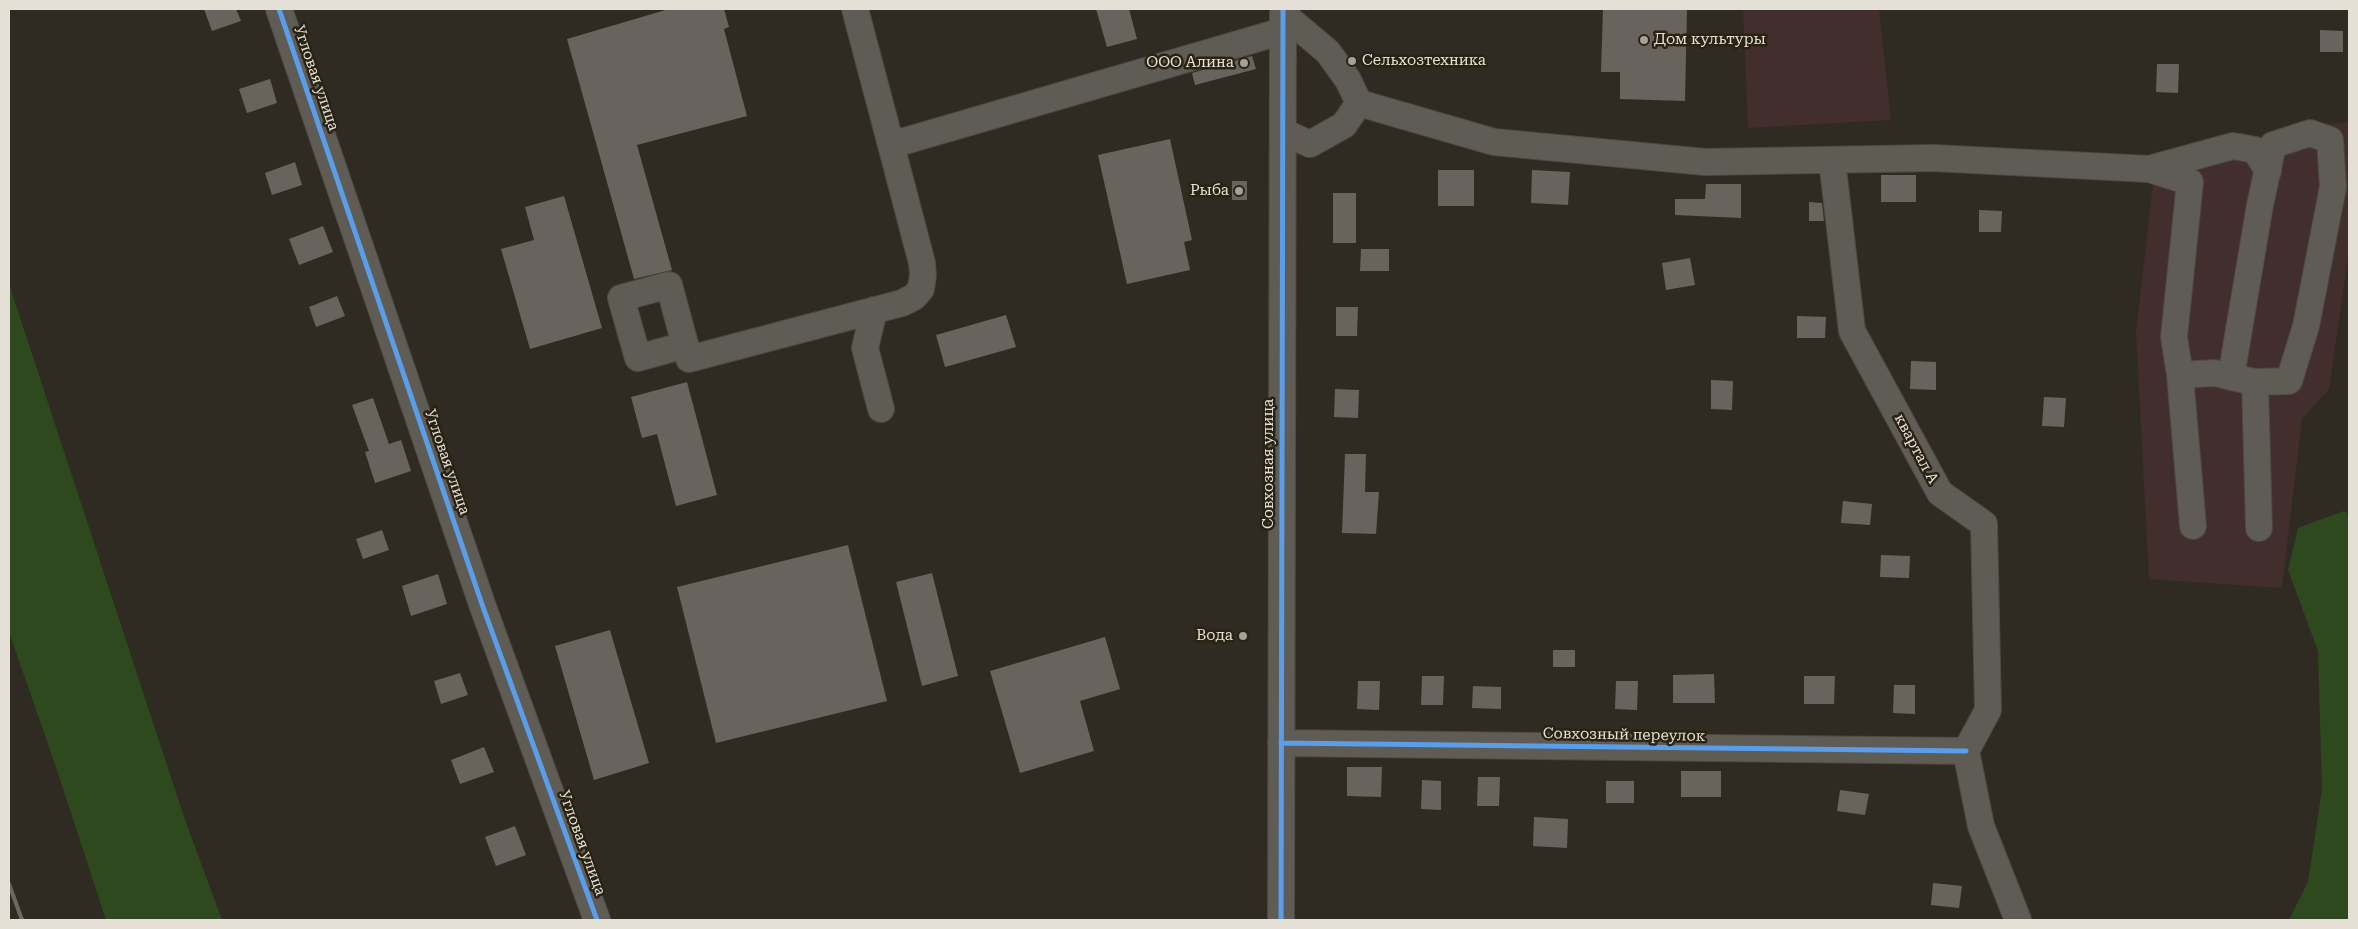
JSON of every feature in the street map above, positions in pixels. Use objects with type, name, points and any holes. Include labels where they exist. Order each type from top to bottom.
[{"type":"street","name":"Угловая улица","points":[[279,9],[483,607],[597,920]]},
{"type":"street","points":[[685,345],[689,359],[902,303],[914,297],[921,289],[922,263],[855,9]]},
{"type":"street","points":[[891,145],[1283,18],[1328,52],[1348,80],[1358,103]]},
{"type":"street","name":"Совхозная улица","points":[[1281,920],[1283,18]]},
{"type":"street","points":[[1283,132],[1310,144],[1344,125],[1358,103]]},
{"type":"street","points":[[1358,103],[1494,142],[1705,162],[1933,158],[2149,168],[2190,182],[2174,338],[2180,375],[2193,526]]},
{"type":"street","points":[[2180,375],[2215,373],[2243,379],[2289,382],[2306,326],[2333,187],[2330,140],[2310,133],[2273,145],[2268,171],[2243,379],[2260,528]]},
{"type":"street","points":[[2149,168],[2233,146],[2255,150],[2268,171]]},
{"type":"street","name":"квартал А","points":[[1832,160],[1852,331],[1940,493],[1984,524],[1988,710],[1966,751]]},
{"type":"street","points":[[874,310],[865,348],[882,409]]},
{"type":"street","name":"Совхозный переулок","points":[[1281,743],[1966,751]]},
{"type":"street","points":[[1966,751],[1981,826],[2018,920]]},
{"type":"shaded area","points":[[1743,9],[1879,9],[1891,120],[1748,128]]},
{"type":"shaded area","points":[[2349,121],[2349,251],[2329,389],[2302,419],[2282,588],[2149,579],[2136,332],[2153,183],[2234,141]]},
{"type":"green space","points":[[9,284],[185,820],[222,920],[106,920],[9,632]]},
{"type":"green space","points":[[2344,511],[2349,514],[2349,920],[2289,920],[2308,882],[2322,789],[2318,651],[2288,570],[2298,528]]},
{"type":"building","points":[[204,9],[236,9],[241,21],[212,31]]},
{"type":"building","points":[[669,9],[724,9],[729,27],[724,29],[747,116],[637,145],[672,270],[634,279],[567,39]]},
{"type":"building","points":[[1096,9],[1129,9],[1137,39],[1107,47]]},
{"type":"building","name":"Дом культуры","points":[[1603,9],[1687,9],[1685,101],[1620,99],[1620,72],[1601,72]]},
{"type":"building","points":[[2320,30],[2343,31],[2343,52],[2320,52]]},
{"type":"building","points":[[1252,56],[1256,69],[1195,85],[1192,73]]},
{"type":"building","points":[[2157,64],[2179,64],[2178,93],[2156,92]]},
{"type":"building","points":[[270,79],[277,103],[247,113],[239,89]]},
{"type":"building","points":[[1170,139],[1192,240],[1184,242],[1190,270],[1127,284],[1098,155]]},
{"type":"building","points":[[295,162],[302,185],[272,195],[265,173]]},
{"type":"building","points":[[1438,170],[1474,170],[1474,206],[1438,206]]},
{"type":"building","points":[[1532,170],[1570,172],[1568,205],[1531,203]]},
{"type":"building","points":[[1881,175],[1916,175],[1916,202],[1881,202]]},
{"type":"building","name":"Рыба","points":[[1232,181],[1247,181],[1247,200],[1232,200]]},
{"type":"building","points":[[1706,184],[1741,184],[1741,218],[1675,215],[1675,199],[1705,199]]},
{"type":"building","points":[[1333,193],[1356,193],[1356,243],[1333,243]]},
{"type":"building","points":[[564,196],[602,328],[530,349],[501,249],[534,240],[525,207]]},
{"type":"building","points":[[1809,202],[1822,203],[1824,221],[1809,221]]},
{"type":"building","points":[[1979,210],[2002,211],[2001,232],[1979,232]]},
{"type":"building","points":[[323,226],[333,252],[299,265],[289,239]]},
{"type":"building","points":[[1361,249],[1389,249],[1389,271],[1360,271]]},
{"type":"building","points":[[1690,258],[1695,285],[1666,290],[1662,263]]},
{"type":"building","points":[[337,296],[345,316],[316,327],[309,307]]},
{"type":"building","points":[[1336,307],[1358,307],[1357,336],[1336,336]]},
{"type":"building","points":[[1006,315],[1016,347],[945,367],[936,335]]},
{"type":"building","points":[[1797,316],[1826,317],[1825,338],[1797,338]]},
{"type":"building","points":[[1911,361],[1936,362],[1936,390],[1910,389]]},
{"type":"building","points":[[1711,380],[1733,381],[1732,410],[1711,409]]},
{"type":"building","points":[[687,382],[717,495],[676,506],[657,434],[642,438],[631,397]]},
{"type":"building","points":[[1335,389],[1359,390],[1358,418],[1334,417]]},
{"type":"building","points":[[2044,397],[2066,398],[2064,427],[2042,426]]},
{"type":"building","points":[[373,398],[389,444],[401,440],[411,471],[375,483],[365,452],[369,451],[352,405]]},
{"type":"building","points":[[1345,454],[1366,454],[1365,492],[1379,492],[1376,534],[1342,533]]},
{"type":"building","points":[[1843,501],[1872,504],[1870,525],[1841,523]]},
{"type":"building","points":[[382,530],[389,550],[363,559],[356,539]]},
{"type":"building","points":[[848,545],[887,701],[716,743],[677,587]]},
{"type":"building","points":[[1881,555],[1910,556],[1909,578],[1880,577]]},
{"type":"building","points":[[932,573],[958,676],[922,686],[896,582]]},
{"type":"building","points":[[438,574],[447,604],[411,616],[402,586]]},
{"type":"building","points":[[610,630],[649,763],[594,780],[555,646]]},
{"type":"building","points":[[1105,637],[1120,689],[1080,701],[1094,751],[1020,773],[990,671]]},
{"type":"building","points":[[1553,650],[1575,650],[1575,667],[1553,667]]},
{"type":"building","points":[[460,673],[468,695],[441,704],[434,681]]},
{"type":"building","points":[[1714,674],[1715,703],[1673,703],[1673,675]]},
{"type":"building","points":[[1422,676],[1444,676],[1443,705],[1421,705]]},
{"type":"building","points":[[1804,676],[1835,676],[1834,704],[1804,704]]},
{"type":"building","points":[[1358,681],[1380,681],[1379,710],[1357,709]]},
{"type":"building","points":[[1616,681],[1638,681],[1637,710],[1615,709]]},
{"type":"building","points":[[1894,685],[1915,685],[1915,714],[1893,713]]},
{"type":"building","points":[[1473,686],[1501,687],[1501,709],[1472,708]]},
{"type":"building","points":[[484,747],[494,772],[460,784],[451,760]]},
{"type":"building","points":[[1347,767],[1382,767],[1381,797],[1347,796]]},
{"type":"building","points":[[1681,771],[1721,771],[1721,797],[1681,797]]},
{"type":"building","points":[[1478,777],[1500,777],[1499,806],[1477,806]]},
{"type":"building","points":[[1422,780],[1441,781],[1441,810],[1421,809]]},
{"type":"building","points":[[1606,781],[1634,781],[1634,803],[1606,803]]},
{"type":"building","points":[[1840,790],[1869,794],[1865,815],[1837,811]]},
{"type":"building","points":[[1534,817],[1568,819],[1567,848],[1533,846]]},
{"type":"building","points":[[515,826],[526,855],[496,866],[485,837]]},
{"type":"building","points":[[1933,883],[1962,886],[1959,908],[1931,905]]},
{"type":"railway","points":[[9,884],[22,920]]},
{"type":"cycle path","points":[[279,9],[483,607],[597,920]]},
{"type":"cycle path","points":[[1281,920],[1283,9]]},
{"type":"cycle path","points":[[1281,743],[1966,751]]},
{"type":"place","name":"Дом культуры","points":[[1644,40]]},
{"type":"place","name":"Сельхозтехника","points":[[1352,61]]},
{"type":"place","name":"ООО Алина","points":[[1244,63]]},
{"type":"place","name":"Рыба","points":[[1239,191]]},
{"type":"place","name":"Вода","points":[[1243,636]]}]
